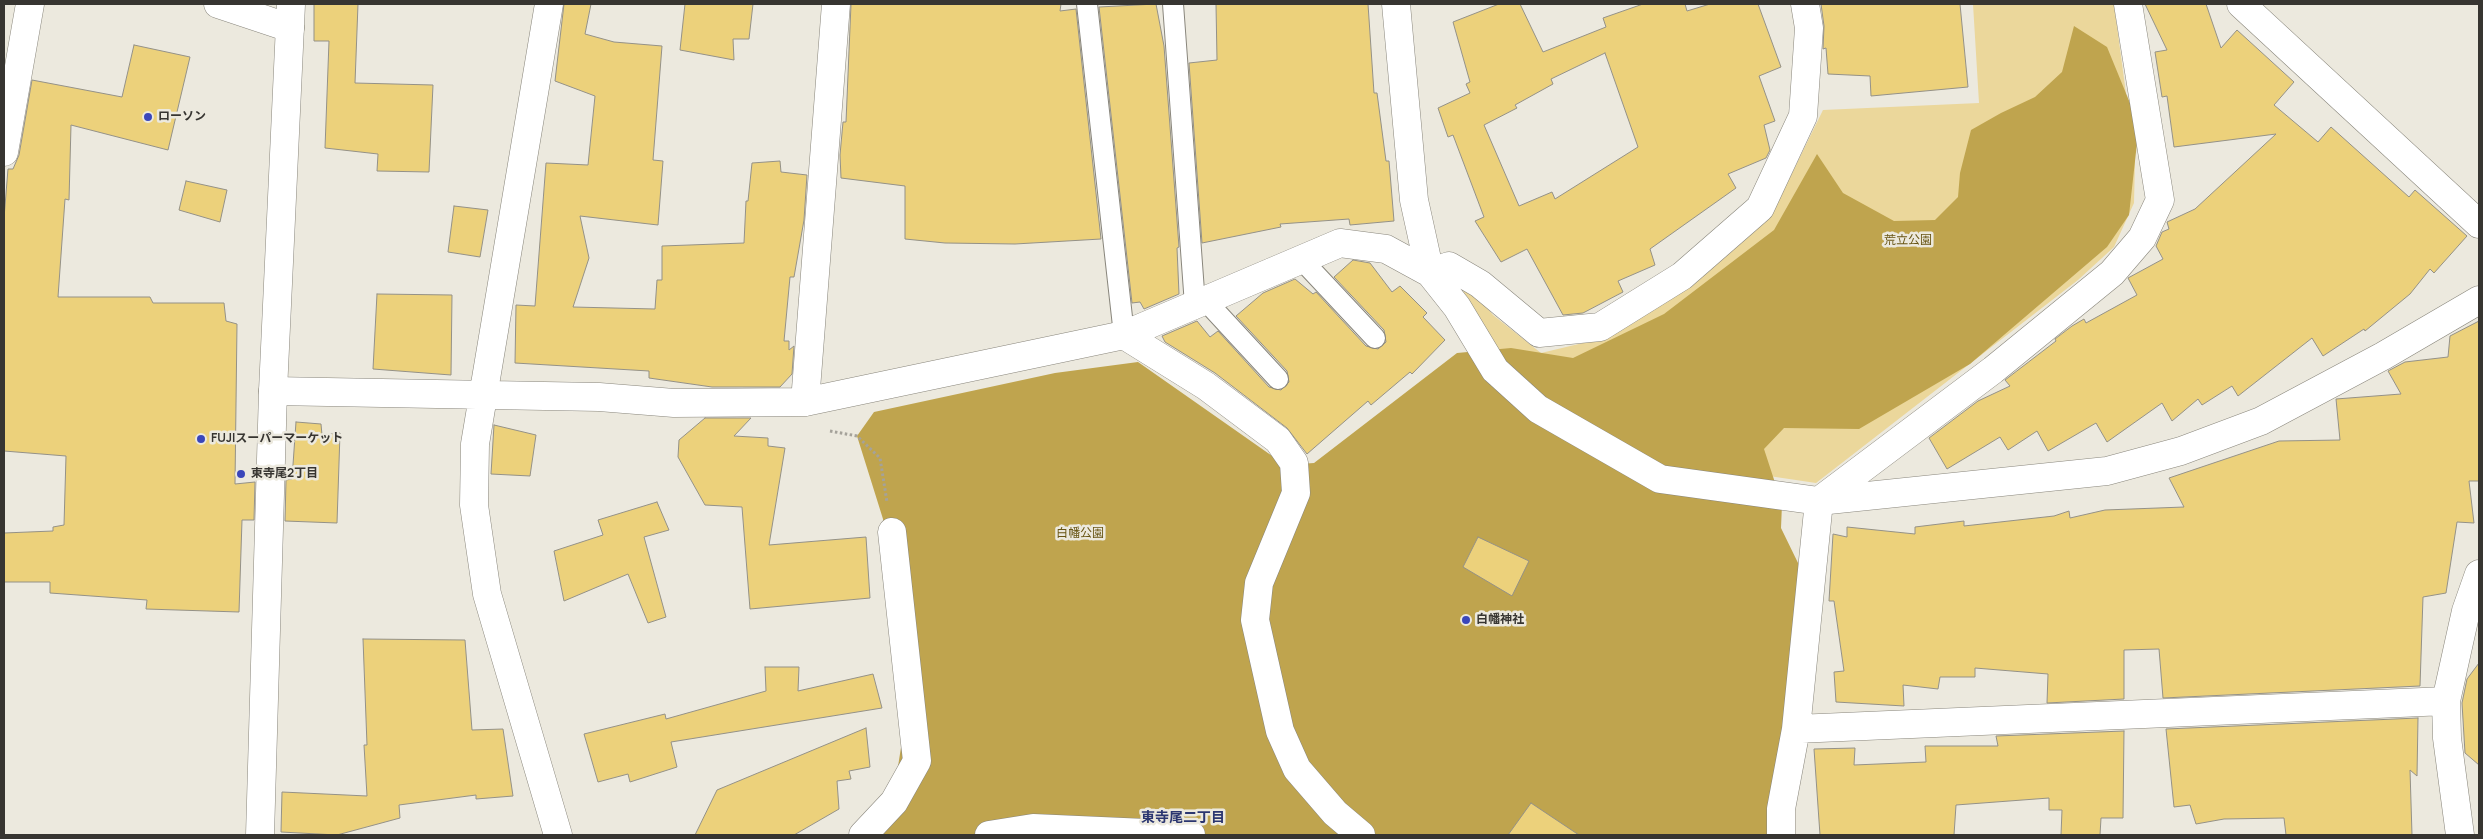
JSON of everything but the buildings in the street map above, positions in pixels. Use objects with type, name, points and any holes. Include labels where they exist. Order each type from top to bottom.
[{"type":"street","points":[[218,4],[290,16],[273,391],[260,835]]},
{"type":"street","points":[[549,4],[475,444],[474,505],[487,594],[558,835]]},
{"type":"street","points":[[805,402],[836,4]]},
{"type":"street","points":[[1396,4],[1414,200],[1430,273]]},
{"type":"street","points":[[1430,273],[1449,266],[1480,284],[1539,333],[1600,327],[1682,276],[1760,208],[1803,116],[1809,28],[1805,4]]},
{"type":"street","points":[[1781,835],[1781,810],[1796,729],[1819,501],[1993,370],[2112,273],[2142,238],[2160,200],[2128,4]]},
{"type":"street","points":[[2241,4],[2479,224]]},
{"type":"street","points":[[4,152],[20,14]]},
{"type":"street","points":[[273,391],[599,397],[674,403],[805,402],[1124,335],[1340,243],[1386,249],[1430,273],[1457,306],[1495,370],[1538,409],[1660,479],[1819,501],[2107,471],[2181,451],[2261,421],[2383,356],[2479,300]]},
{"type":"street","points":[[1124,335],[1206,386],[1278,440],[1294,463],[1296,493],[1259,583],[1255,620],[1280,731],[1296,769],[1335,813],[1361,835]]},
{"type":"street","points":[[863,835],[894,802],[917,761],[892,532]]},
{"type":"street","points":[[2460,835],[2447,738],[2446,701],[2466,611],[2479,574]]},
{"type":"street","points":[[1796,729],[2446,701]]},
{"type":"street","points":[[988,835],[1033,828],[1191,835]]},
{"type":"lane","points":[[1087,4],[1124,335]]},
{"type":"lane","points":[[1173,4],[1200,302],[1278,379]]},
{"type":"lane","points":[[1301,259],[1375,338]]},
{"type":"path","points":[[805,402],[820,430],[857,436],[880,458],[892,532]]},
{"type":"green space","name":"荒立公園","points":[[1973,4],[2114,4],[2135,161],[2134,203],[2114,247],[2078,280],[1816,483],[1675,462],[1507,364],[1460,286],[1467,284],[1493,315],[1541,353],[1608,337],[1773,212],[1823,110],[1979,103]]},
{"type":"green space","name":"白幡公園","points":[[2074,26],[2107,47],[2139,125],[2129,215],[2107,247],[1970,364],[1859,429],[1784,428],[1764,449],[1782,504],[1781,528],[1799,565],[1775,835],[856,835],[897,773],[902,741],[883,519],[857,436],[874,412],[1055,373],[1138,362],[1285,465],[1314,463],[1457,353],[1511,348],[1573,358],[1664,314],[1774,230],[1817,154],[1843,193],[1894,221],[1935,220],[1958,197],[1960,173],[1971,130],[2035,97],[2062,72]]},
{"type":"place","name":"ローソン","points":[[148,117]]},
{"type":"place","name":"FUJIスーパーマーケット","points":[[201,439]]},
{"type":"place","name":"東寺尾2丁目","points":[[241,474]]},
{"type":"place","name":"白幡神社","points":[[1466,620]]},
{"type":"district","name":"東寺尾二丁目","points":[[1183,818]]}]
